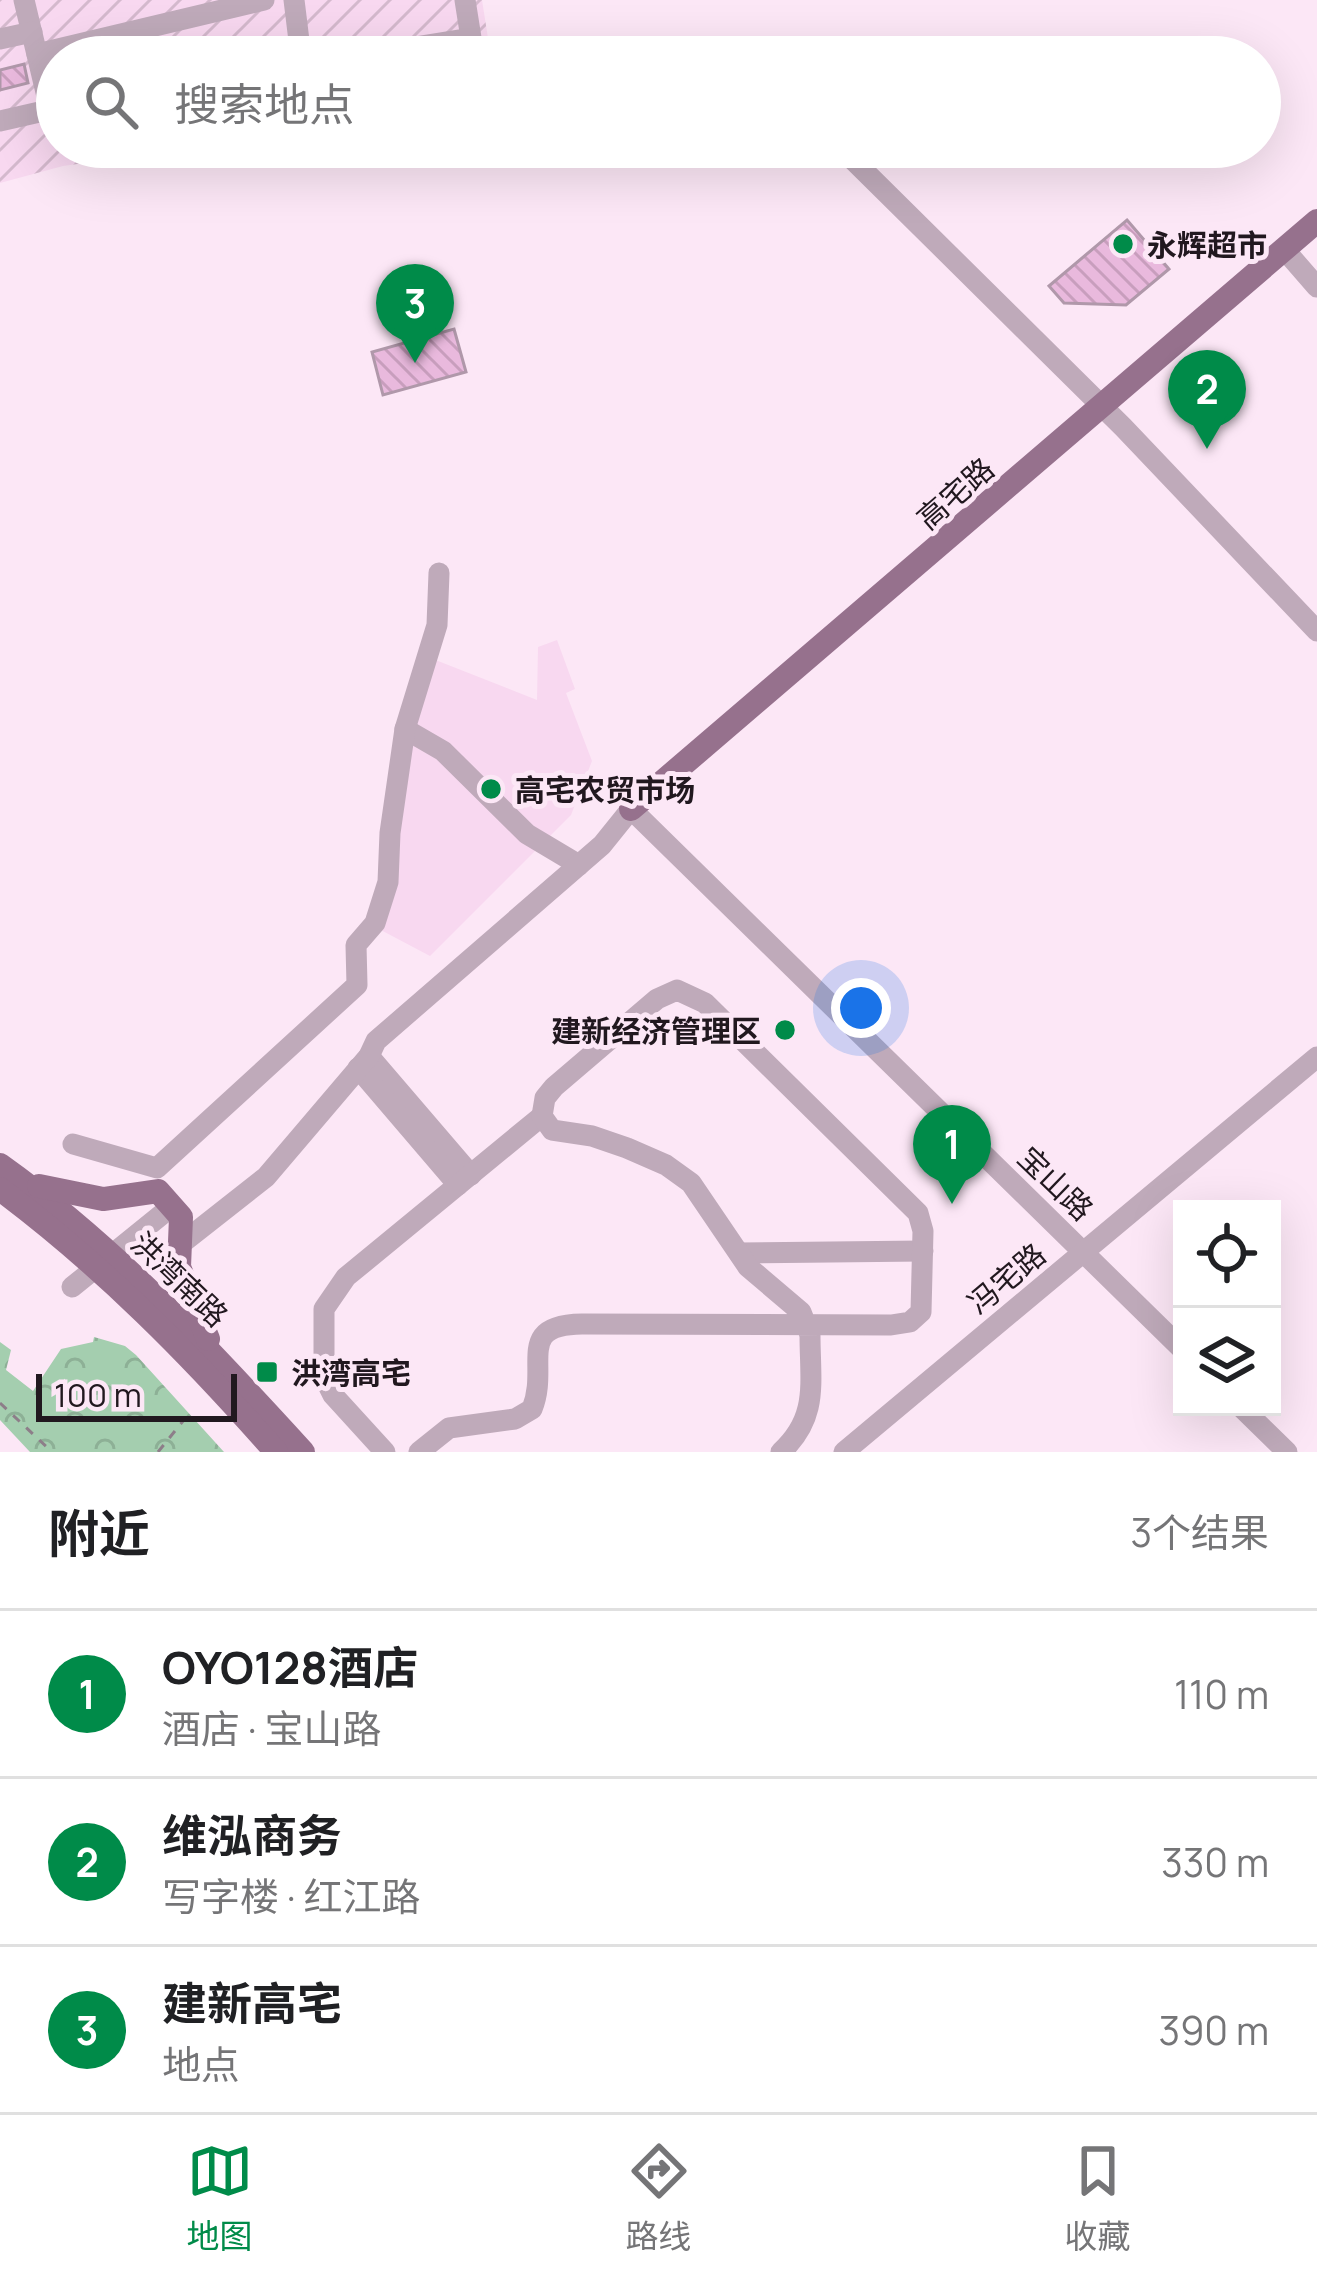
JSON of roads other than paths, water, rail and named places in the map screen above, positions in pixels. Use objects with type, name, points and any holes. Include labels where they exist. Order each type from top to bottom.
[{"type":"main road","name":"高宅路","points":[[631,809],[1317,221]]},
{"type":"main road","points":[[7,1178],[103,1199],[158,1191],[181,1217],[179,1267],[216,1357]]},
{"type":"main road","name":"洪湾南路","points":[[7,1178],[216,1357],[303,1452]]},
{"type":"main road","name":"洪湾南路","points":[[105,1261],[276,1452]]},
{"type":"street","points":[[113,36],[264,0]]},
{"type":"street","points":[[294,0],[298,36]]},
{"type":"street","points":[[465,0],[471,36]]},
{"type":"street","points":[[31,2],[36,50]]},
{"type":"street","points":[[0,39],[32,32]]},
{"type":"street","points":[[0,122],[36,113]]},
{"type":"street","points":[[861,168],[1102,406],[1317,631]]},
{"type":"street","points":[[1284,249],[1317,287]]},
{"type":"street","points":[[73,1144],[157,1168],[357,985],[356,945],[376,923],[388,882],[405,728],[437,625],[439,573]]},
{"type":"street","points":[[405,728],[443,751],[527,833],[579,865]]},
{"type":"street","points":[[177,1247],[266,1177],[364,1062],[376,1041],[602,845],[631,809]]},
{"type":"street","points":[[364,1062],[384,1052],[610,856],[631,809]]},
{"type":"street","name":"宝山路","points":[[631,809],[1173,1339]]},
{"type":"street","points":[[385,1452],[326,1384],[324,1309],[346,1277],[542,1116],[545,1098],[554,1087],[670,991],[689,993],[705,1003],[923,1223],[924,1304],[914,1319],[891,1325],[554,1326],[538,1343],[538,1391],[532,1409],[515,1419],[449,1428],[419,1452]]},
{"type":"street","name":"冯宅路","points":[[844,1452],[1317,1057]]},
{"type":"street","points":[[364,1062],[464,1180]]},
{"type":"street","points":[[542,1116],[552,1130],[602,1139],[680,1174],[702,1195],[756,1276],[794,1304],[809,1326],[807,1419],[781,1452]]},
{"type":"street","points":[[72,1287],[171,1207]]},
{"type":"street","points":[[739,1253],[923,1251]]},
{"type":"street","points":[[1250,1416],[1287,1452]]},
{"type":"place","name":"永辉超市","points":[[1123,244]]},
{"type":"place","name":"建新高宅","points":[[415,363]]},
{"type":"place","name":"维泓商务","points":[[1207,449]]},
{"type":"place","name":"高宅农贸市场","points":[[491,789]]},
{"type":"place","name":"建新经济管理区","points":[[785,1030]]},
{"type":"place","name":"OYO128酒店","points":[[952,1204]]},
{"type":"place","name":"洪湾高宅","points":[[267,1372]]}]
